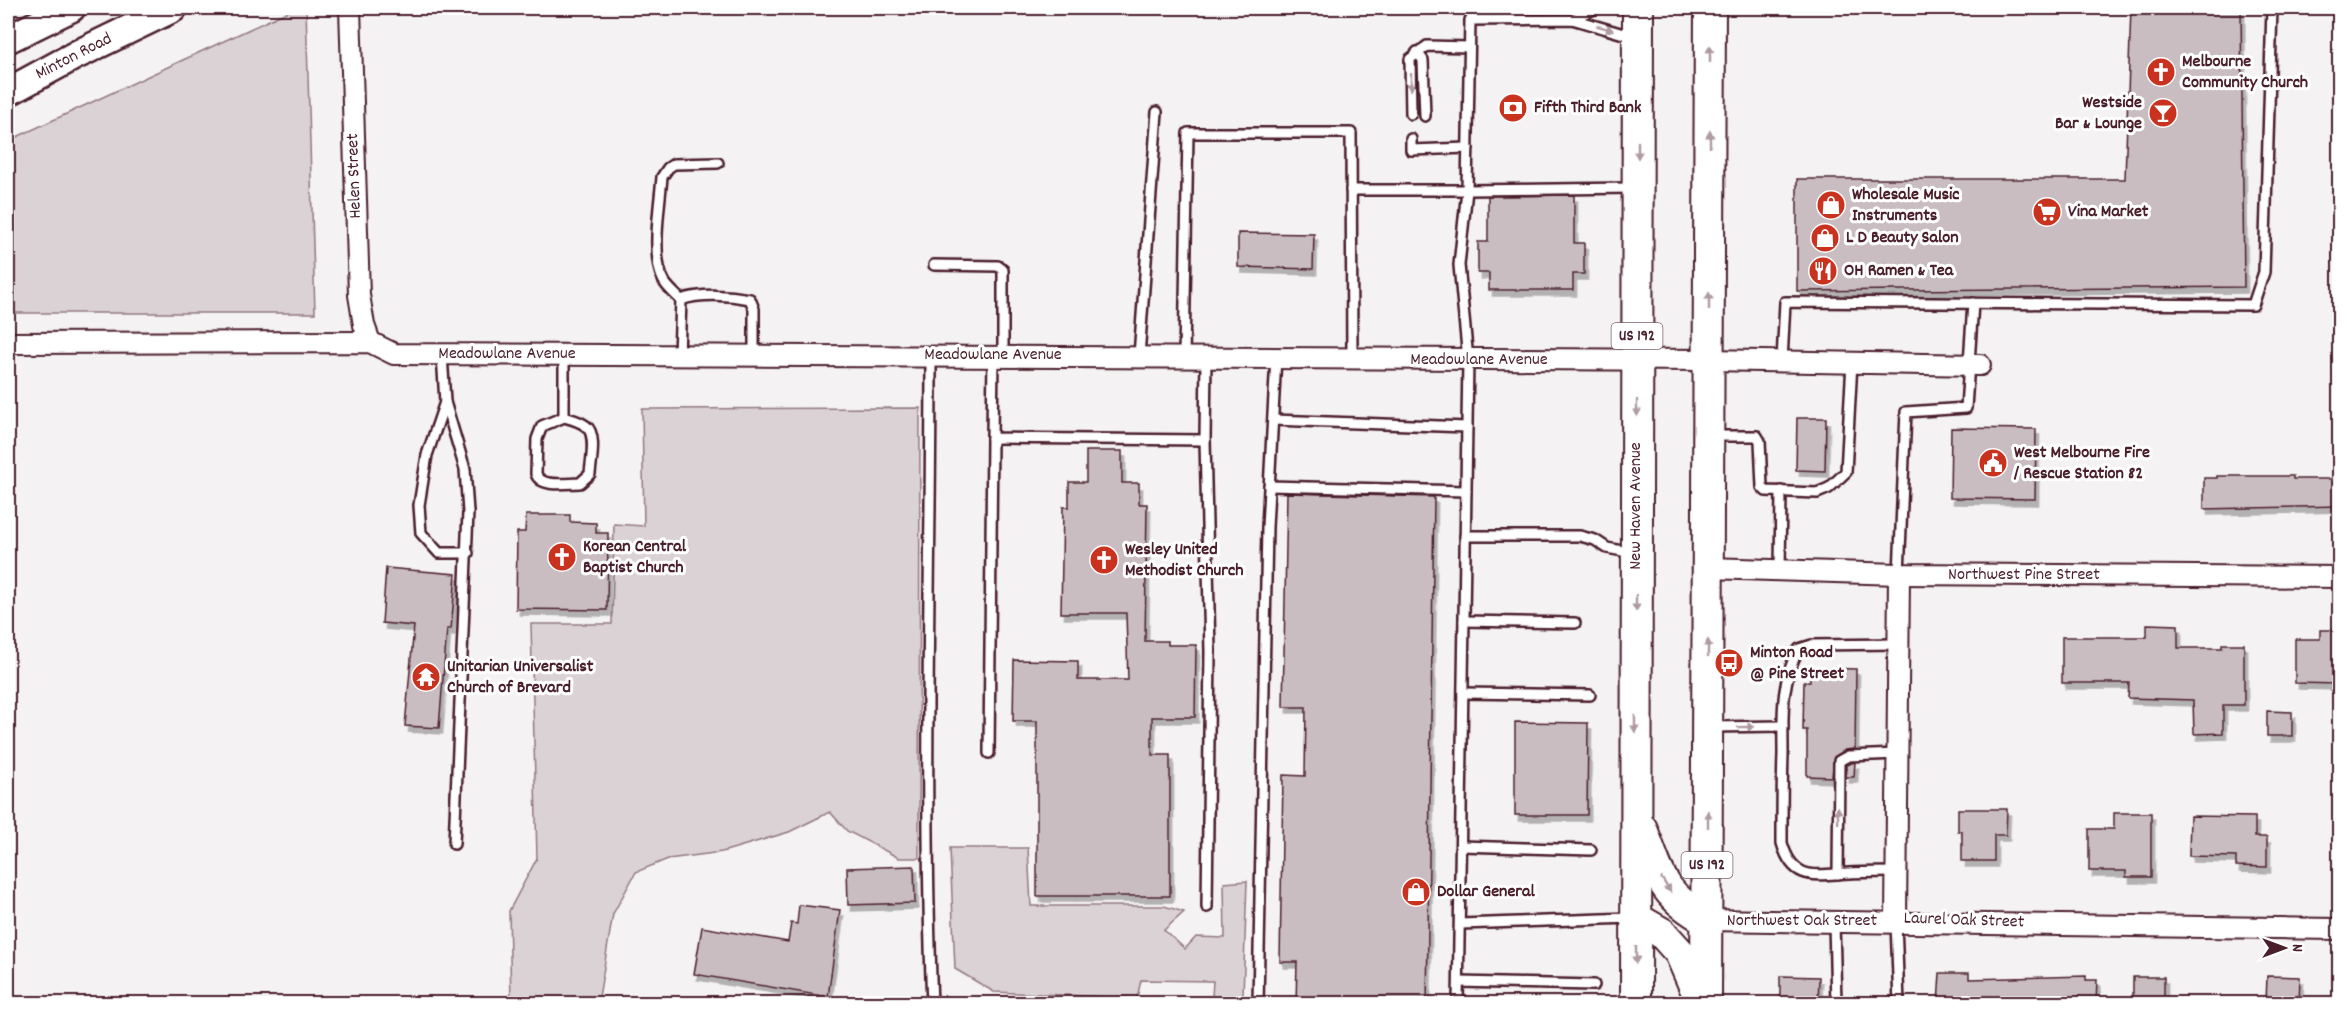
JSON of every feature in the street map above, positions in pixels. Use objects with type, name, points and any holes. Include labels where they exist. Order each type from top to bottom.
[{"type":"main road","points":[[8,39],[71,8]]},
{"type":"main road","name":"Minton Road","points":[[8,92],[76,55],[173,8]]},
{"type":"main road","name":"New Haven Avenue","points":[[1636,1004],[1638,8]]},
{"type":"main road","name":"US 192","points":[[1704,1004],[1707,920],[1710,8]]},
{"type":"main road","points":[[1635,813],[1664,886],[1684,908],[1707,920]]},
{"type":"main road","points":[[1636,918],[1662,933],[1680,952],[1704,1004]]},
{"type":"street","name":"Helen Street","points":[[350,8],[359,295],[364,325],[370,342]]},
{"type":"street","name":"Meadowlane Avenue","points":[[8,343],[370,342],[394,354],[998,355],[1708,360],[1975,365]]},
{"type":"street","name":"Northwest Pine Street","points":[[1708,568],[1899,574],[2340,577]]},
{"type":"street","name":"Laurel Oak Street","points":[[1899,574],[1896,922],[2340,929]]},
{"type":"street","name":"Northwest Oak Street","points":[[1707,920],[1896,922]]},
{"type":"lane","points":[[1564,8],[1568,19]]},
{"type":"lane","points":[[1568,19],[1596,8]]},
{"type":"lane","points":[[1782,361],[1785,302],[2253,305],[2264,272],[2272,8]]},
{"type":"lane","points":[[1458,1004],[1468,360],[1459,265],[1467,190],[1470,20],[1568,19],[1638,38]]},
{"type":"lane","points":[[1411,114],[1410,59],[1427,46],[1469,47]]},
{"type":"lane","points":[[1417,52],[1423,60],[1425,116]]},
{"type":"lane","points":[[1139,356],[1156,112]]},
{"type":"lane","points":[[1184,357],[1188,133],[1351,133],[1352,358]]},
{"type":"lane","points":[[1411,139],[1411,150],[1425,145],[1467,148]]},
{"type":"lane","points":[[679,354],[681,300],[664,282],[659,265],[662,177],[674,164],[718,163]]},
{"type":"lane","points":[[1351,190],[1638,188]]},
{"type":"lane","points":[[934,265],[998,266],[1004,270],[992,438],[989,753]]},
{"type":"lane","points":[[681,300],[689,297],[750,299],[754,309],[754,355]]},
{"type":"lane","points":[[1899,574],[1906,412],[1966,408],[1975,365],[1973,303]]},
{"type":"lane","points":[[442,354],[445,402],[465,469],[468,512],[468,554],[453,844]]},
{"type":"lane","points":[[564,354],[564,417]]},
{"type":"lane","points":[[931,355],[928,779],[932,1004]]},
{"type":"lane","points":[[1206,357],[1205,441],[1210,651],[1207,907]]},
{"type":"lane","points":[[1258,1004],[1269,486],[1276,357]]},
{"type":"lane","points":[[1708,436],[1757,436],[1760,441],[1762,487],[1766,491],[1817,492],[1829,488],[1846,472],[1852,362]]},
{"type":"lane","points":[[445,402],[427,455],[418,505],[421,534],[439,553],[468,554]]},
{"type":"lane","points":[[564,417],[589,429],[592,435],[590,474],[580,483],[543,483],[536,474],[537,439],[542,426],[564,417]]},
{"type":"lane","points":[[1273,420],[1467,427]]},
{"type":"lane","points":[[992,438],[1205,441]]},
{"type":"lane","points":[[1269,486],[1466,491]]},
{"type":"lane","points":[[1780,571],[1781,491]]},
{"type":"lane","points":[[1466,536],[1580,536],[1595,540],[1607,548],[1636,554]]},
{"type":"lane","points":[[1464,621],[1575,622]]},
{"type":"lane","points":[[1897,872],[1822,876],[1807,874],[1795,869],[1786,858],[1782,843],[1783,726],[1786,682],[1791,663],[1799,649],[1827,644],[1899,644]]},
{"type":"lane","points":[[1463,693],[1590,694]]},
{"type":"lane","points":[[1708,727],[1783,726]]},
{"type":"lane","points":[[1838,874],[1839,761],[1848,756],[1860,754],[1898,754]]},
{"type":"lane","points":[[1461,846],[1591,850]]},
{"type":"lane","points":[[1460,924],[1636,918]]},
{"type":"lane","points":[[1834,921],[1836,1004]]},
{"type":"lane","points":[[1896,922],[1899,1004]]},
{"type":"lane","points":[[1459,982],[1594,985]]},
{"type":"shaded area","points":[[295,8],[306,8],[315,313],[8,313],[8,141]]},
{"type":"shaded area","points":[[920,408],[919,858],[899,858],[847,831],[830,812],[789,832],[722,852],[668,859],[636,872],[613,914],[598,1003],[511,1003],[509,911],[537,858],[531,624],[612,624],[614,524],[644,526],[642,409]]},
{"type":"shaded area","points":[[950,848],[1028,848],[1031,906],[1164,906],[1184,912],[1164,930],[1185,949],[1196,937],[1225,938],[1224,883],[1247,881],[1243,995],[1212,998],[1213,981],[1141,980],[1137,998],[994,992],[955,969]]},
{"type":"building","points":[[2131,8],[2241,8],[2244,287],[1797,291],[1797,179],[2125,179]]},
{"type":"building","points":[[1574,195],[1574,243],[1584,243],[1584,274],[1573,274],[1573,290],[1489,290],[1489,273],[1478,273],[1478,242],[1488,242],[1488,196]]},
{"type":"building","points":[[1238,233],[1314,234],[1313,269],[1238,267]]},
{"type":"building","points":[[1797,418],[1826,418],[1825,471],[1796,470]]},
{"type":"building","name":"West Melbourne Fire / Rescue Station 82","points":[[1951,428],[2036,429],[2035,499],[1950,498]]},
{"type":"building","points":[[1086,451],[1122,451],[1122,483],[1139,483],[1139,504],[1147,504],[1145,641],[1168,641],[1168,645],[1196,645],[1195,717],[1152,717],[1152,755],[1170,755],[1170,896],[1037,896],[1037,721],[1013,721],[1014,660],[1078,661],[1078,680],[1128,680],[1126,613],[1061,613],[1063,507],[1069,507],[1069,482],[1086,482]]},
{"type":"building","points":[[2217,476],[2293,476],[2293,479],[2340,479],[2340,506],[2204,509],[2204,478],[2217,478]]},
{"type":"building","points":[[1287,493],[1434,497],[1427,1004],[1296,1004],[1297,962],[1280,962],[1283,775],[1305,776],[1306,707],[1283,707]]},
{"type":"building","name":"Korean Central Baptist Church","points":[[526,515],[570,515],[570,522],[596,523],[596,533],[608,533],[607,610],[516,609],[517,532],[525,532]]},
{"type":"building","name":"Unitarian Universalist Church of Brevard","points":[[386,568],[456,574],[451,629],[447,629],[439,728],[405,726],[414,626],[382,623]]},
{"type":"building","points":[[2147,624],[2178,625],[2178,648],[2222,648],[2222,644],[2244,644],[2244,705],[2223,705],[2223,733],[2194,734],[2193,700],[2128,698],[2129,683],[2062,683],[2062,637],[2147,637]]},
{"type":"building","points":[[2320,630],[2340,630],[2340,684],[2295,683],[2295,639],[2320,639]]},
{"type":"building","points":[[1821,668],[1856,669],[1855,749],[1845,750],[1834,757],[1832,777],[1807,776],[1807,730],[1803,730],[1804,682],[1810,682],[1810,671],[1821,671]]},
{"type":"building","points":[[2267,711],[2292,712],[2292,736],[2267,736]]},
{"type":"building","points":[[1515,722],[1588,723],[1587,815],[1515,815]]},
{"type":"building","points":[[1855,762],[1854,777],[1846,777],[1846,765]]},
{"type":"building","points":[[1958,809],[2007,809],[2006,835],[1994,835],[1994,861],[1962,861],[1962,831],[1958,831]]},
{"type":"building","points":[[2114,813],[2151,813],[2151,877],[2126,877],[2126,871],[2089,871],[2089,829],[2114,829]]},
{"type":"building","points":[[2190,816],[2255,817],[2255,837],[2267,837],[2267,867],[2236,866],[2236,857],[2189,856]]},
{"type":"building","points":[[914,866],[915,903],[848,905],[847,868]]},
{"type":"building","points":[[799,905],[840,910],[828,997],[694,974],[702,927],[788,942],[791,923],[797,924]]},
{"type":"building","points":[[1940,973],[1969,973],[1969,979],[2086,976],[2086,980],[2097,980],[2096,1004],[1938,1004]]},
{"type":"building","points":[[1780,976],[1819,977],[1818,1004],[1780,1004]]},
{"type":"building","points":[[2267,976],[2300,977],[2299,1004],[2266,1004]]},
{"type":"building","points":[[2133,977],[2164,977],[2164,1004],[2133,1004]]},
{"type":"place","name":"Melbourne Community Church","points":[[2161,72]]},
{"type":"place","name":"Fifth Third Bank","points":[[1513,108]]},
{"type":"place","name":"Westside Bar & Lounge","points":[[2163,113]]},
{"type":"place","name":"Wholesale Music Instruments","points":[[1831,205]]},
{"type":"place","name":"Vina Market","points":[[2047,212]]},
{"type":"place","name":"L D Beauty Salon","points":[[1825,238]]},
{"type":"place","name":"OH Ramen & Tea","points":[[1823,271]]},
{"type":"place","name":"West Melbourne Fire / Rescue Station 82","points":[[1993,463]]},
{"type":"place","name":"Korean Central Baptist Church","points":[[562,557]]},
{"type":"place","name":"Wesley United Methodist Church","points":[[1104,560]]},
{"type":"place","name":"Minton Road @ Pine Street","points":[[1729,663]]},
{"type":"place","name":"Unitarian Universalist Church of Brevard","points":[[426,677]]},
{"type":"place","name":"Dollar General","points":[[1416,892]]}]
